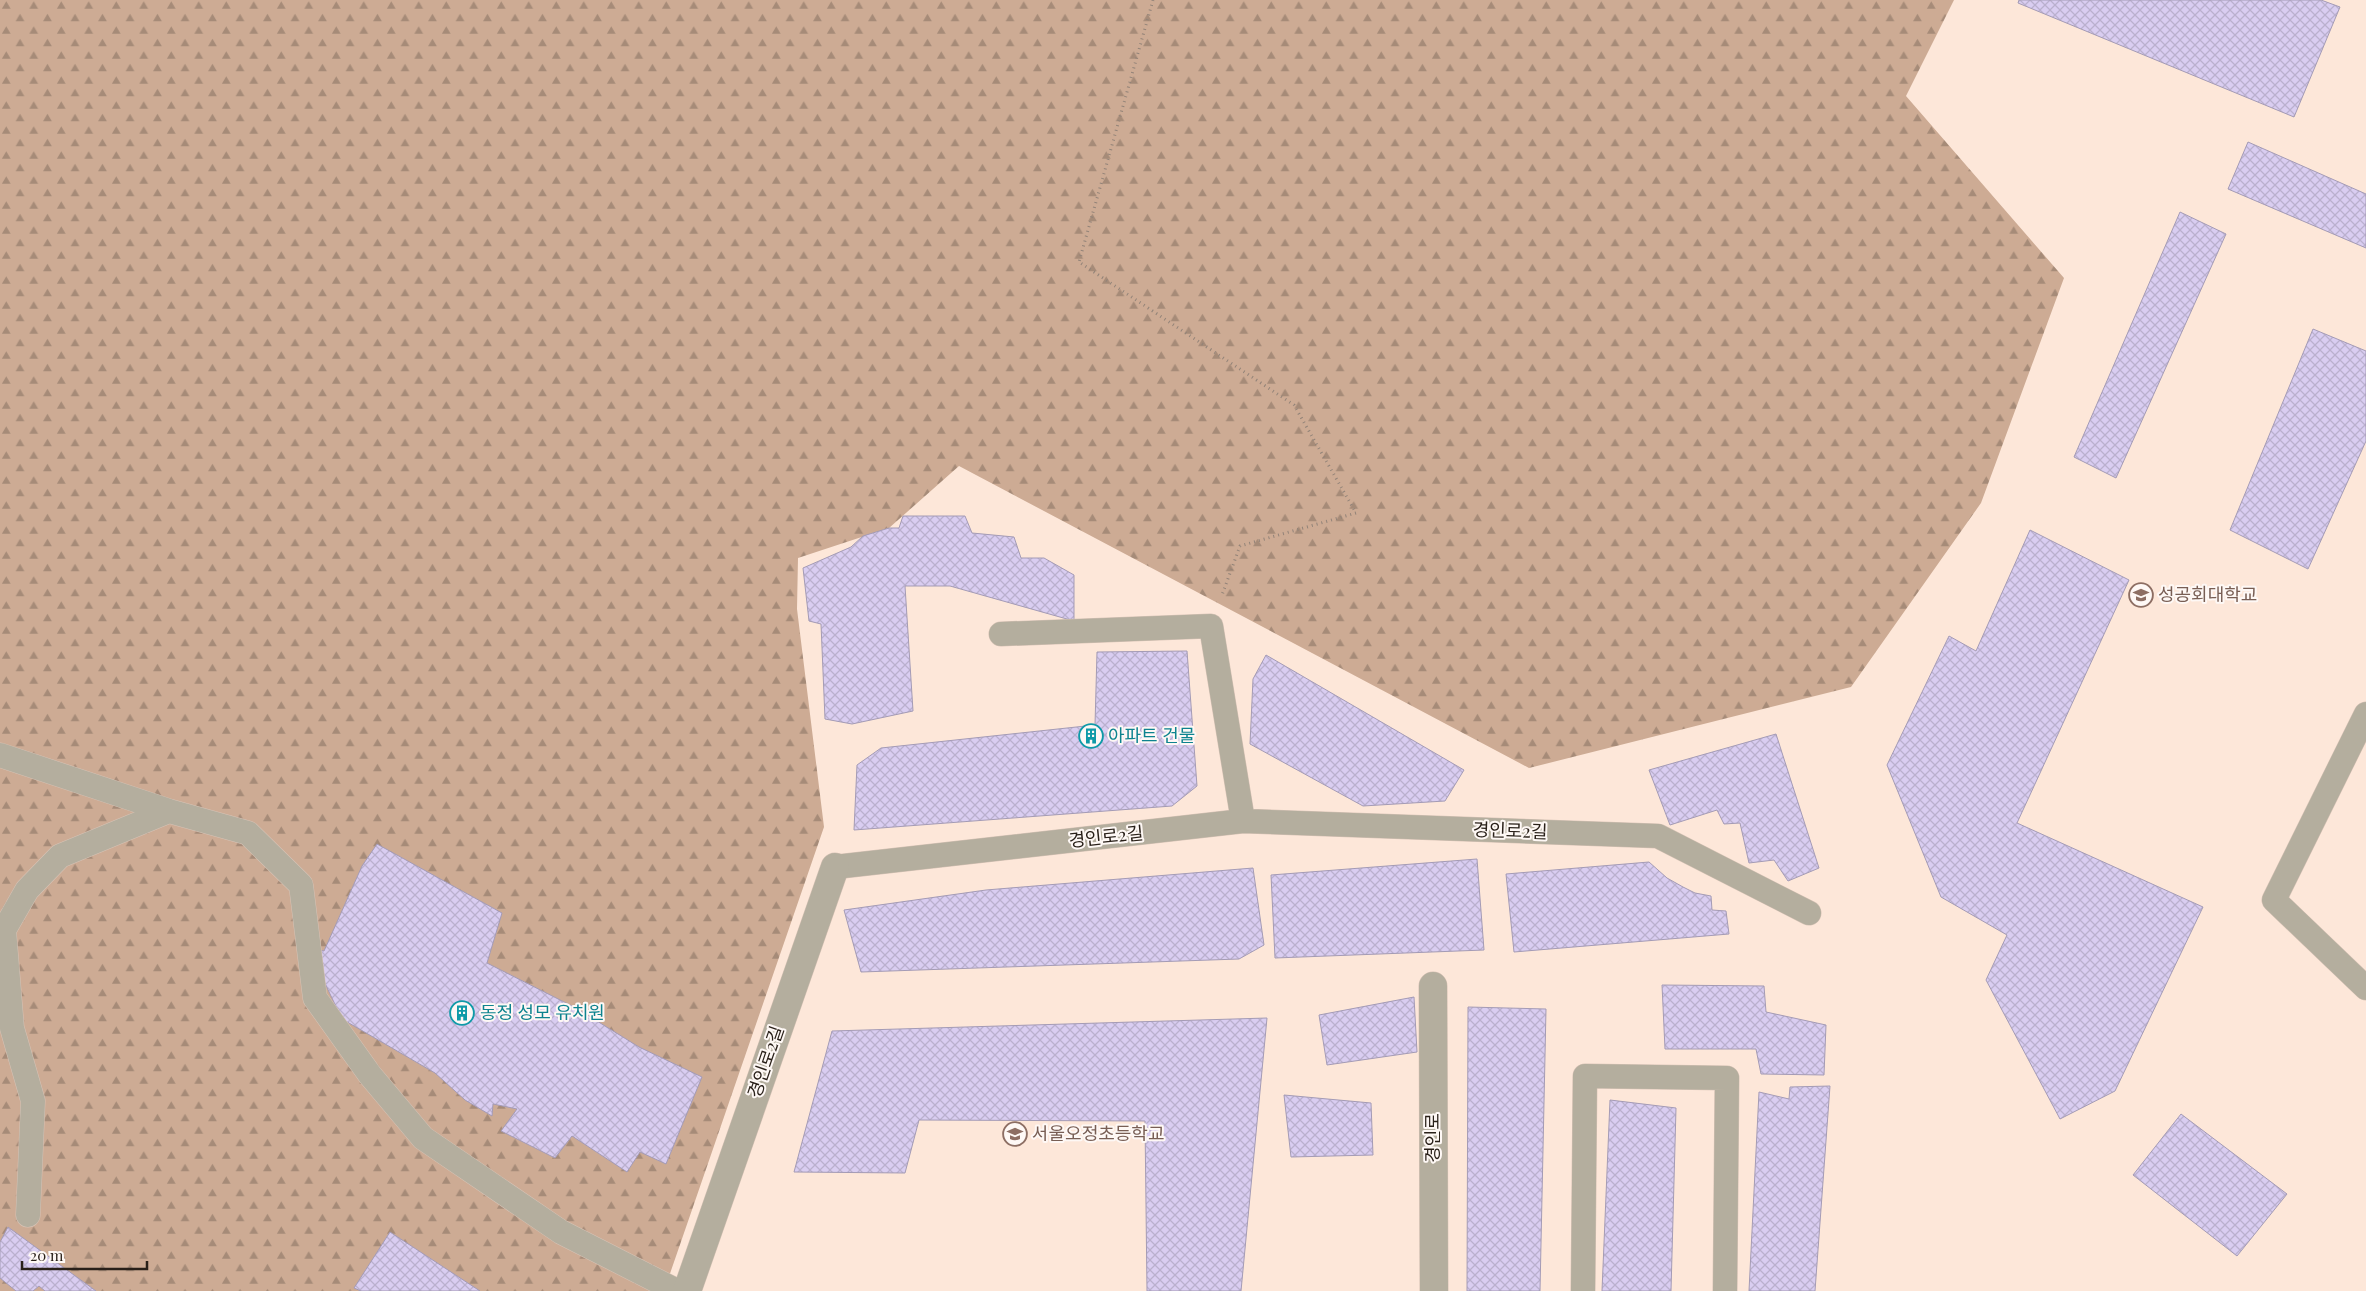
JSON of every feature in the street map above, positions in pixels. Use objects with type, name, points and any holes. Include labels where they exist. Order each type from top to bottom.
[{"type":"street","name":"경인로2길","points":[[687,1291],[834,867]]},
{"type":"street","name":"경인로","points":[[1433,986],[1434,1291]]},
{"type":"lane","points":[[1001,634],[1211,626],[1243,821]]},
{"type":"lane","points":[[2366,714],[2274,900],[2366,988]]},
{"type":"lane","points":[[0,755],[170,811],[248,833],[300,885],[315,998],[370,1075],[423,1138],[561,1232],[677,1291]]},
{"type":"lane","points":[[28,1215],[33,1101],[12,1028],[4,930],[28,890],[60,856],[170,811]]},
{"type":"lane","name":"경인로2길","points":[[834,867],[1243,821],[1658,836],[1809,912]]},
{"type":"lane","points":[[1583,1291],[1585,1076],[1727,1078],[1725,1291]]},
{"type":"path","points":[[1153,0],[1079,262],[1294,405],[1356,513],[1240,546],[1211,626]]},
{"type":"green space","points":[[0,0],[1954,0],[1906,96],[2064,278],[1981,503],[1851,687],[1529,768],[959,466],[889,528],[798,558],[797,609],[824,827],[664,1291],[0,1291]]},
{"type":"building","points":[[2019,0],[2321,0],[2340,7],[2294,117],[2018,3]]},
{"type":"building","points":[[2248,142],[2366,194],[2366,248],[2228,189]]},
{"type":"building","points":[[2180,212],[2226,234],[2116,478],[2074,457]]},
{"type":"building","points":[[2313,329],[2366,351],[2366,441],[2308,569],[2230,530]]},
{"type":"building","points":[[903,516],[965,516],[972,533],[1014,537],[1021,558],[1044,558],[1074,575],[1074,621],[950,586],[905,586],[913,711],[852,724],[825,719],[821,624],[809,621],[803,568],[851,547],[863,536],[889,528],[899,528]]},
{"type":"building","points":[[2030,530],[2129,580],[2017,823],[2203,907],[2115,1091],[2060,1119],[1986,980],[2007,935],[1941,897],[1887,765],[1949,636],[1976,651]]},
{"type":"building","name":"아파트 건물","points":[[1187,651],[1197,786],[1172,806],[854,830],[857,765],[881,748],[1095,725],[1097,652]]},
{"type":"building","points":[[1266,655],[1464,770],[1445,801],[1363,806],[1250,744],[1253,679]]},
{"type":"building","points":[[1776,734],[1819,868],[1788,881],[1774,860],[1749,863],[1740,823],[1724,824],[1717,810],[1670,825],[1649,770]]},
{"type":"building","name":"동정 성모 유치원","points":[[377,844],[502,913],[487,963],[576,1008],[639,1047],[702,1077],[666,1164],[640,1152],[627,1172],[572,1136],[555,1158],[501,1131],[517,1109],[493,1104],[492,1116],[465,1100],[435,1073],[342,1019],[308,948],[324,951],[362,866]]},
{"type":"building","points":[[1477,859],[1484,950],[1275,958],[1271,875]]},
{"type":"building","points":[[1649,862],[1667,878],[1683,887],[1695,893],[1711,896],[1712,910],[1726,911],[1729,934],[1514,952],[1506,874]]},
{"type":"building","points":[[1253,868],[1264,945],[1239,959],[861,972],[844,910],[986,890]]},
{"type":"building","points":[[1662,985],[1764,986],[1766,1012],[1826,1025],[1824,1075],[1761,1074],[1756,1049],[1665,1049]]},
{"type":"building","points":[[1414,997],[1417,1052],[1327,1065],[1319,1015]]},
{"type":"building","points":[[1468,1007],[1546,1009],[1540,1291],[1467,1291]]},
{"type":"building","points":[[1267,1018],[1241,1291],[1147,1291],[1145,1121],[919,1120],[905,1173],[794,1172],[832,1031]]},
{"type":"building","points":[[1830,1086],[1815,1291],[1749,1291],[1759,1092],[1789,1099],[1790,1087]]},
{"type":"building","points":[[1284,1095],[1371,1103],[1373,1155],[1291,1157]]},
{"type":"building","points":[[1610,1100],[1676,1108],[1671,1291],[1602,1291]]},
{"type":"building","points":[[2181,1114],[2287,1194],[2237,1256],[2133,1175]]},
{"type":"building","points":[[8,1227],[96,1291],[45,1291],[39,1286],[33,1291],[16,1291],[0,1278],[0,1242]]},
{"type":"building","points":[[390,1232],[480,1291],[361,1291],[354,1288]]},
{"type":"place","name":"성공회대학교","points":[[2141,595]]},
{"type":"place","name":"아파트 건물","points":[[1091,736]]},
{"type":"place","name":"동정 성모 유치원","points":[[462,1013]]},
{"type":"place","name":"서울오정초등학교","points":[[1015,1134]]}]
